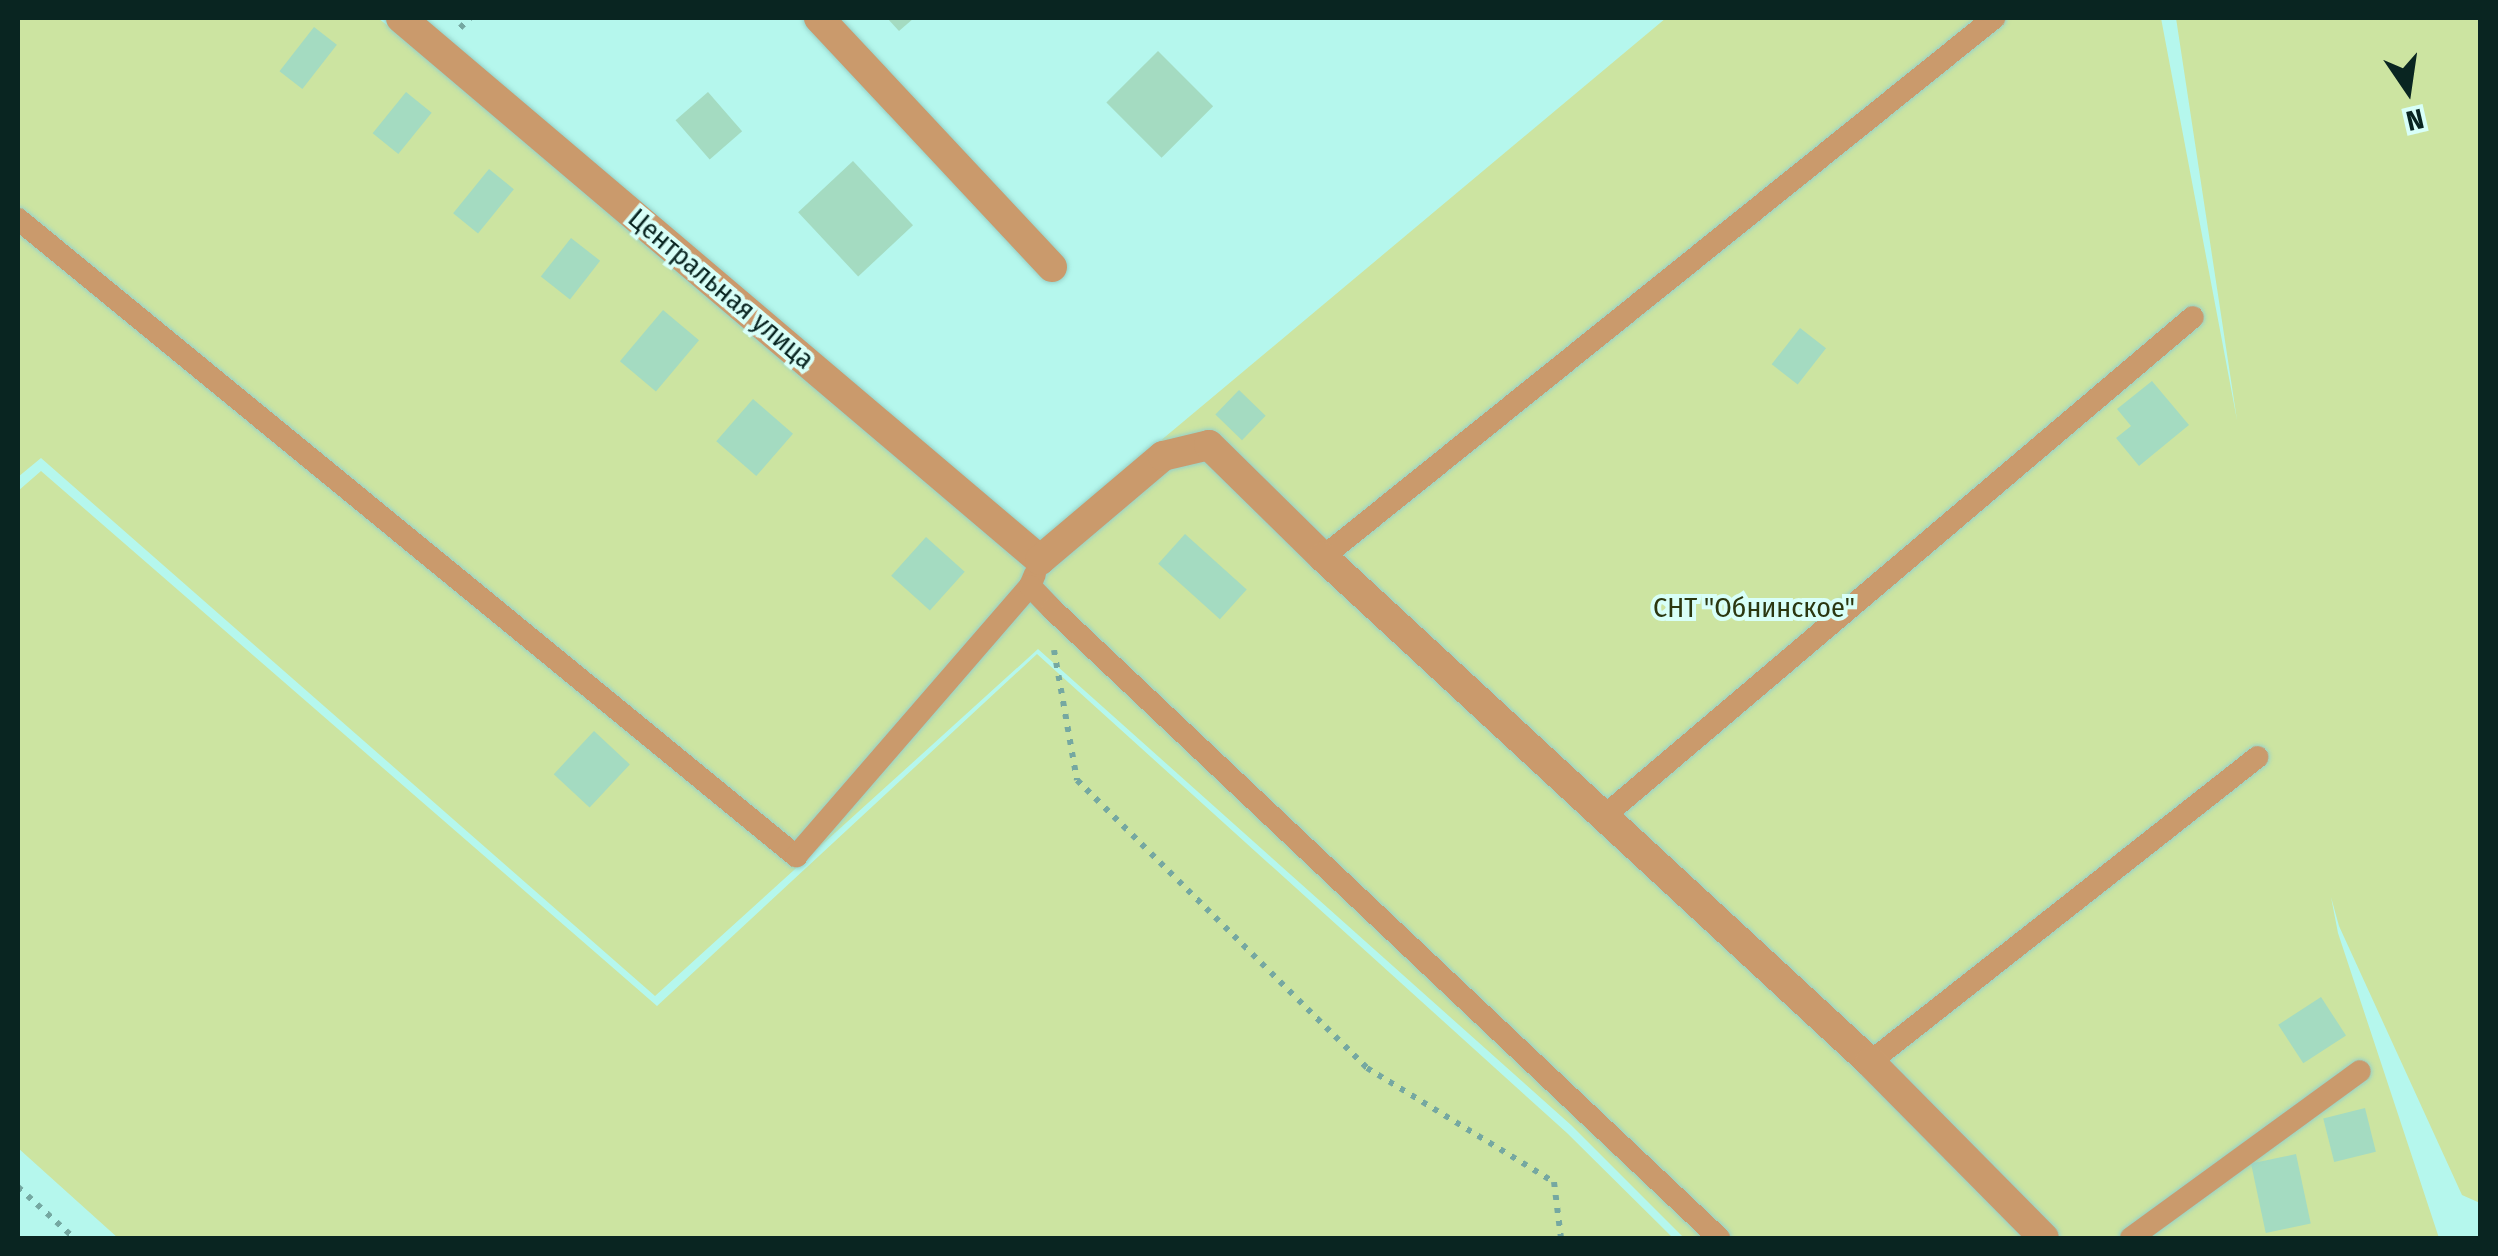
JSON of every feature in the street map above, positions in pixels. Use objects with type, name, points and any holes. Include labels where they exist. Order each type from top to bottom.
[{"type":"street","name":"Центральная улица","points":[[401,18],[1035,573]]},
{"type":"street","points":[[820,18],[1052,268]]},
{"type":"street","points":[[1035,573],[1163,456],[1209,445],[1324,557],[1870,1062],[2044,1238]]},
{"type":"lane","points":[[1324,557],[1994,18]]},
{"type":"lane","points":[[18,219],[796,856],[1035,573],[1052,609],[1719,1238]]},
{"type":"lane","points":[[1603,816],[2193,317]]},
{"type":"lane","points":[[1870,1062],[2257,757]]},
{"type":"lane","points":[[2131,1238],[2360,1071]]},
{"type":"path","points":[[1052,609],[1054,656],[1077,780],[1367,1068],[1554,1182],[1561,1238]]},
{"type":"path","points":[[18,1187],[74,1238]]},
{"type":"green space","name":"СНТ \"Обнинское\"","points":[[18,18],[378,18],[1037,544],[1666,18],[2161,18],[2237,420],[2176,18],[2480,18],[2480,1203],[2462,1195],[2339,926],[2331,897],[2338,933],[2439,1238],[1684,1238],[1571,1125],[1038,649],[655,996],[41,458],[18,477]]},
{"type":"green space","points":[[41,471],[657,1006],[1037,654],[1567,1133],[1673,1238],[118,1238],[18,1148],[18,491]]},
{"type":"building","points":[[887,18],[914,18],[899,31]]},
{"type":"building","points":[[314,27],[337,45],[302,89],[280,71]]},
{"type":"building","points":[[1158,51],[1213,106],[1162,158],[1106,103]]},
{"type":"building","points":[[406,92],[432,113],[398,154],[373,133]]},
{"type":"building","points":[[708,92],[742,131],[710,159],[676,120]]},
{"type":"building","points":[[853,161],[913,225],[858,277],[798,212]]},
{"type":"building","points":[[489,169],[514,189],[478,233],[453,213]]},
{"type":"building","points":[[571,238],[600,261],[570,299],[541,277]]},
{"type":"building","points":[[663,310],[699,340],[656,392],[620,361]]},
{"type":"building","points":[[1800,328],[1826,348],[1798,385],[1772,364]]},
{"type":"building","points":[[2152,381],[2189,425],[2139,466],[2116,438],[2131,426],[2117,409]]},
{"type":"building","points":[[1239,390],[1266,416],[1242,440],[1215,414]]},
{"type":"building","points":[[753,399],[793,434],[756,476],[716,441]]},
{"type":"building","points":[[1185,534],[1247,590],[1220,619],[1158,564]]},
{"type":"building","points":[[926,537],[965,572],[930,610],[891,576]]},
{"type":"building","points":[[594,731],[630,764],[590,808],[554,774]]},
{"type":"building","points":[[2321,997],[2346,1036],[2303,1063],[2278,1025]]},
{"type":"building","points":[[2365,1108],[2376,1152],[2334,1162],[2323,1118]]},
{"type":"building","points":[[2296,1154],[2311,1223],[2266,1233],[2251,1164]]}]
